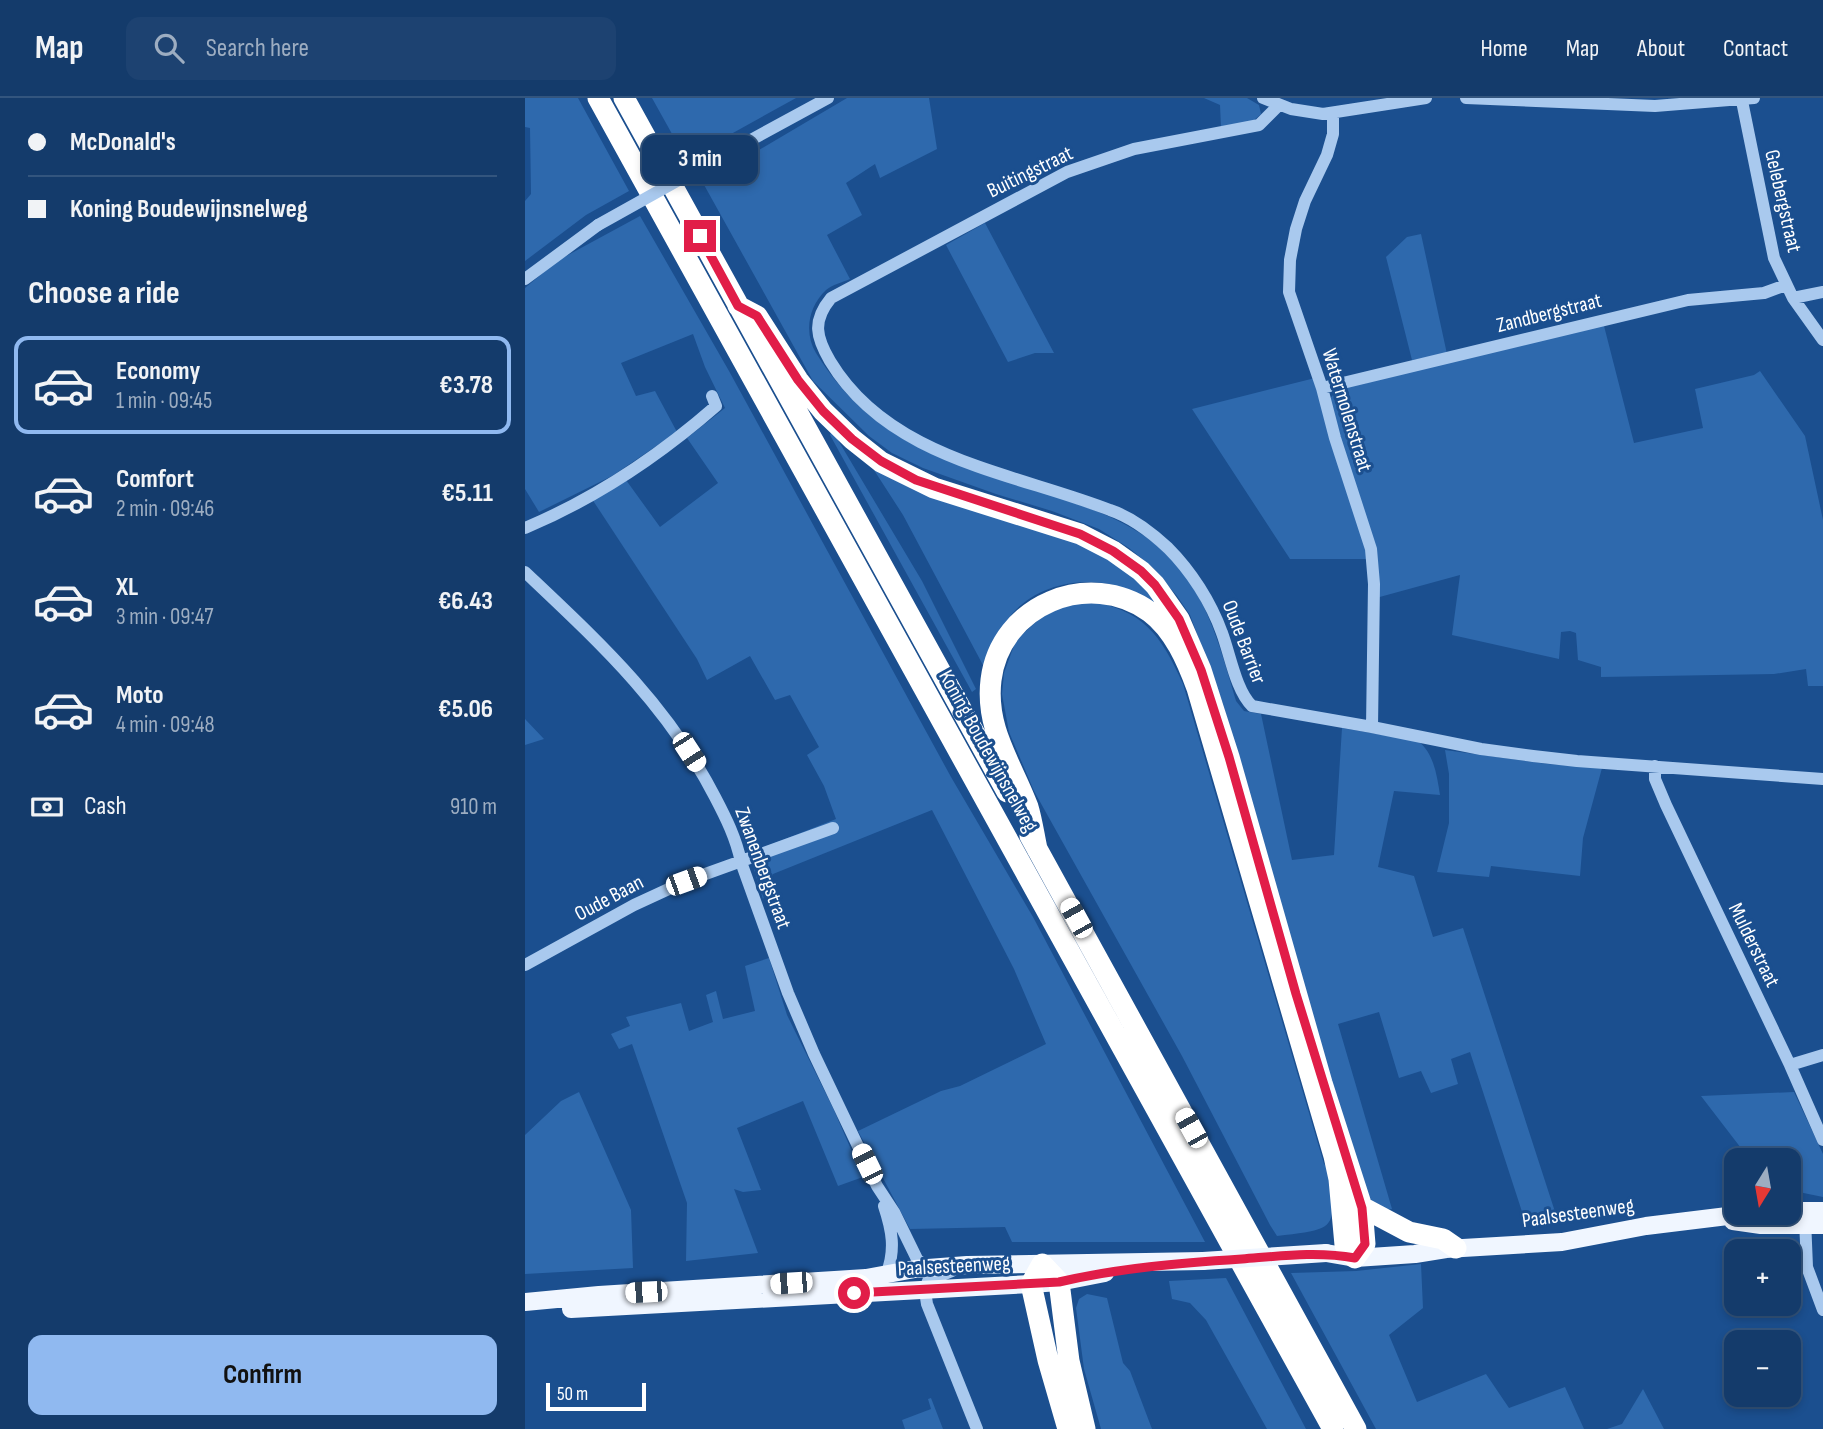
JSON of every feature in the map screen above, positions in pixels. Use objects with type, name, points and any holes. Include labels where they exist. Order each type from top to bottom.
[{"type":"highway","name":"Koning Boudewijnsnelweg","points":[[598,98],[1333,1429]]},
{"type":"highway","name":"Koning Boudewijnsnelweg","points":[[624,98],[1356,1429]]},
{"type":"highway","points":[[738,306],[757,316],[798,380],[823,411],[852,439],[881,461],[935,488],[1098,542],[1141,571],[1155,585],[1179,619],[1201,670],[1229,757],[1300,1007],[1362,1208],[1348,1250]]},
{"type":"highway","points":[[1037,849],[1028,808],[999,744],[993,722],[991,680],[995,662],[1015,626],[1024,616],[1048,601],[1079,593],[1112,595],[1126,599],[1150,612],[1168,631],[1184,656],[1197,688],[1338,1169],[1348,1250]]},
{"type":"highway","points":[[1362,1208],[1409,1232],[1443,1239],[1451,1248]]},
{"type":"highway","points":[[1068,1429],[1048,1360],[1031,1284],[1042,1264],[1059,1282],[1069,1361],[1085,1429]]},
{"type":"main road","name":"Paalsesteenweg","points":[[1715,1219],[1761,1225],[1809,1217]]},
{"type":"main road","name":"Paalsesteenweg","points":[[525,1302],[599,1294],[866,1278],[927,1268],[967,1265],[1174,1263],[1348,1250],[1415,1254],[1451,1248],[1562,1242],[1646,1226],[1724,1218]]},
{"type":"main road","name":"Paalsesteenweg","points":[[525,1312],[772,1296],[925,1291],[1059,1282],[1174,1263]]},
{"type":"main road","name":"Paalsesteenweg","points":[[525,1290],[599,1294]]},
{"type":"street","points":[[525,279],[598,225],[828,98]]},
{"type":"street","points":[[1263,98],[1313,114],[1333,113],[1379,102],[1426,98]]},
{"type":"street","points":[[1467,98],[1655,106],[1748,99]]},
{"type":"street","name":"Gelebergstraat","points":[[1748,99],[1774,258],[1793,298],[1823,340]]},
{"type":"street","name":"Buitingstraat","points":[[818,320],[831,299],[1066,172],[1134,149],[1259,125],[1279,105]]},
{"type":"street","name":"Watermolenstraat","points":[[1333,113],[1333,134],[1327,155],[1296,229],[1289,286],[1291,306],[1322,388],[1370,549],[1374,584],[1372,726]]},
{"type":"street","name":"Zandbergstraat","points":[[1322,388],[1688,300],[1764,293],[1786,285]]},
{"type":"street","points":[[1793,298],[1823,292]]},
{"type":"street","name":"Oude Barrier","points":[[818,320],[818,337],[836,371],[864,404],[890,425],[954,458],[1113,510],[1143,528],[1168,549],[1192,577],[1210,605],[1222,631],[1243,696],[1252,706],[1372,726],[1482,749],[1577,761],[1823,779]]},
{"type":"street","points":[[525,528],[585,498],[641,464],[689,430],[716,406],[712,396]]},
{"type":"street","name":"Zwanenbergstraat","points":[[525,572],[613,656],[649,695],[700,769],[736,840],[741,862],[788,993],[877,1186],[893,1234],[892,1258],[886,1275]]},
{"type":"street","name":"Mulderstraat","points":[[1655,766],[1655,779],[1666,805],[1823,1140]]},
{"type":"street","name":"Oude Baan","points":[[525,965],[634,905],[686,881],[833,828]]},
{"type":"street","points":[[1790,1065],[1823,1055]]},
{"type":"street","name":"Zwanenbergstraat","points":[[877,1186],[894,1212],[917,1259],[927,1268]]},
{"type":"street","points":[[1809,1217],[1807,1267],[1823,1310]]},
{"type":"street","points":[[967,1265],[927,1281],[925,1291],[927,1304],[977,1429]]},
{"type":"shaded area","points":[[525,98],[578,98],[629,191],[586,215],[525,261],[525,201],[531,194],[530,128],[525,127]]},
{"type":"shaded area","points":[[652,98],[796,98],[686,159]]},
{"type":"shaded area","points":[[847,98],[929,98],[937,149],[880,178],[875,164],[846,183],[862,215],[827,235],[850,279],[828,288],[815,304],[809,329],[816,353],[863,410],[918,447],[948,461],[1105,515],[1143,535],[1172,560],[1186,577],[1208,616],[1236,701],[1244,711],[1261,714],[1292,860],[1334,855],[1342,728],[1418,741],[1423,746],[1434,765],[1440,795],[1394,791],[1378,867],[1414,876],[1433,937],[1463,928],[1558,1221],[1526,1224],[1470,1052],[1451,1059],[1458,1084],[1431,1093],[1421,1071],[1399,1078],[1379,1012],[1338,1024],[1392,1209],[1378,1207],[1369,1197],[1328,1073],[1223,704],[1190,615],[1152,567],[1099,529],[923,468],[892,453],[869,436],[813,381],[703,183]]},
{"type":"shaded area","points":[[1204,98],[1247,98],[1259,105],[1261,114],[1253,121],[1221,127],[1220,105]]},
{"type":"shaded area","points":[[640,216],[729,371],[951,777],[1033,917],[1205,1242],[1012,1242],[1005,1227],[910,1229],[858,1131],[1046,1044],[1014,969],[932,810],[773,874],[763,899],[749,853],[836,819],[824,786],[807,755],[819,747],[790,695],[775,700],[750,656],[707,680],[697,659],[592,499],[626,480],[660,527],[718,483],[687,438],[725,408],[693,334],[621,363],[636,396],[655,391],[677,432],[612,476],[539,512],[525,489],[525,288],[557,261]]},
{"type":"shaded area","points":[[985,223],[1054,353],[1035,353],[1008,362],[946,245]]},
{"type":"shaded area","points":[[1421,234],[1447,354],[1412,360],[1386,257],[1407,237]]},
{"type":"shaded area","points":[[1603,322],[1634,443],[1703,428],[1695,389],[1754,375],[1760,371],[1805,436],[1823,520],[1823,686],[1808,686],[1806,669],[1774,674],[1601,677],[1601,667],[1578,660],[1576,633],[1570,631],[1561,632],[1559,659],[1452,635],[1460,575],[1376,598],[1376,570],[1329,400],[1337,390]]},
{"type":"shaded area","points":[[1315,378],[1369,559],[1290,559],[1192,409]]},
{"type":"shaded area","points":[[832,430],[922,581],[976,689],[972,692],[830,435]]},
{"type":"shaded area","points":[[872,467],[1061,535],[1121,564],[1163,607],[1129,590],[1098,582],[1051,588],[1023,603],[1012,614],[984,667],[903,515]]},
{"type":"shaded area","points":[[1087,601],[1123,610],[1148,627],[1167,651],[1183,684],[1324,1164],[1329,1168],[1332,1214],[1329,1222],[1313,1231],[1277,1236],[1270,1225],[1182,1056],[1034,791],[1009,732],[1002,694],[1004,673],[1016,640],[1047,612]]},
{"type":"shaded area","points":[[525,719],[544,739],[525,745]]},
{"type":"shaded area","points":[[1445,750],[1548,764],[1602,768],[1583,838],[1580,876],[1491,866],[1489,877],[1437,872],[1449,823],[1449,774]]},
{"type":"shaded area","points":[[769,958],[787,1015],[833,1108],[863,1177],[838,1186],[803,1101],[737,1128],[761,1190],[743,1192],[734,1189],[758,1253],[686,1261],[687,1203],[632,1044],[619,1049],[611,1034],[630,1026],[626,1017],[681,1003],[689,1031],[713,1022],[706,995],[716,991],[723,1019],[755,1011],[745,966]]},
{"type":"shaded area","points":[[579,1092],[631,1210],[633,1268],[525,1274],[525,1135],[561,1101]]},
{"type":"shaded area","points":[[1794,1092],[1823,1154],[1823,1197],[1801,1192],[1801,1148],[1741,1148],[1701,1096]]},
{"type":"shaded area","points":[[1421,1264],[1423,1308],[1389,1335],[1417,1402],[1486,1374],[1509,1408],[1565,1387],[1584,1429],[1376,1429],[1291,1273],[1356,1271]]},
{"type":"shaded area","points":[[1226,1278],[1306,1429],[1267,1429],[1206,1320],[1190,1303],[1172,1299],[1169,1281]]},
{"type":"shaded area","points":[[1087,1294],[1107,1298],[1123,1363],[1130,1371],[1152,1429],[1101,1429],[1084,1369],[1076,1308],[1079,1299]]},
{"type":"shaded area","points":[[1643,1389],[1664,1429],[1607,1429],[1622,1424]]},
{"type":"shaded area","points":[[931,1398],[943,1429],[905,1429],[902,1420],[931,1409],[928,1399]]},
{"type":"route","points":[[700,236],[738,306],[757,316],[798,380],[823,411],[852,439],[897,471],[935,488],[1098,542],[1141,571],[1155,585],[1179,619],[1201,670],[1229,757],[1322,1083],[1362,1208],[1365,1244],[1355,1258],[1326,1253],[1174,1263],[1059,1282],[854,1293]]}]
